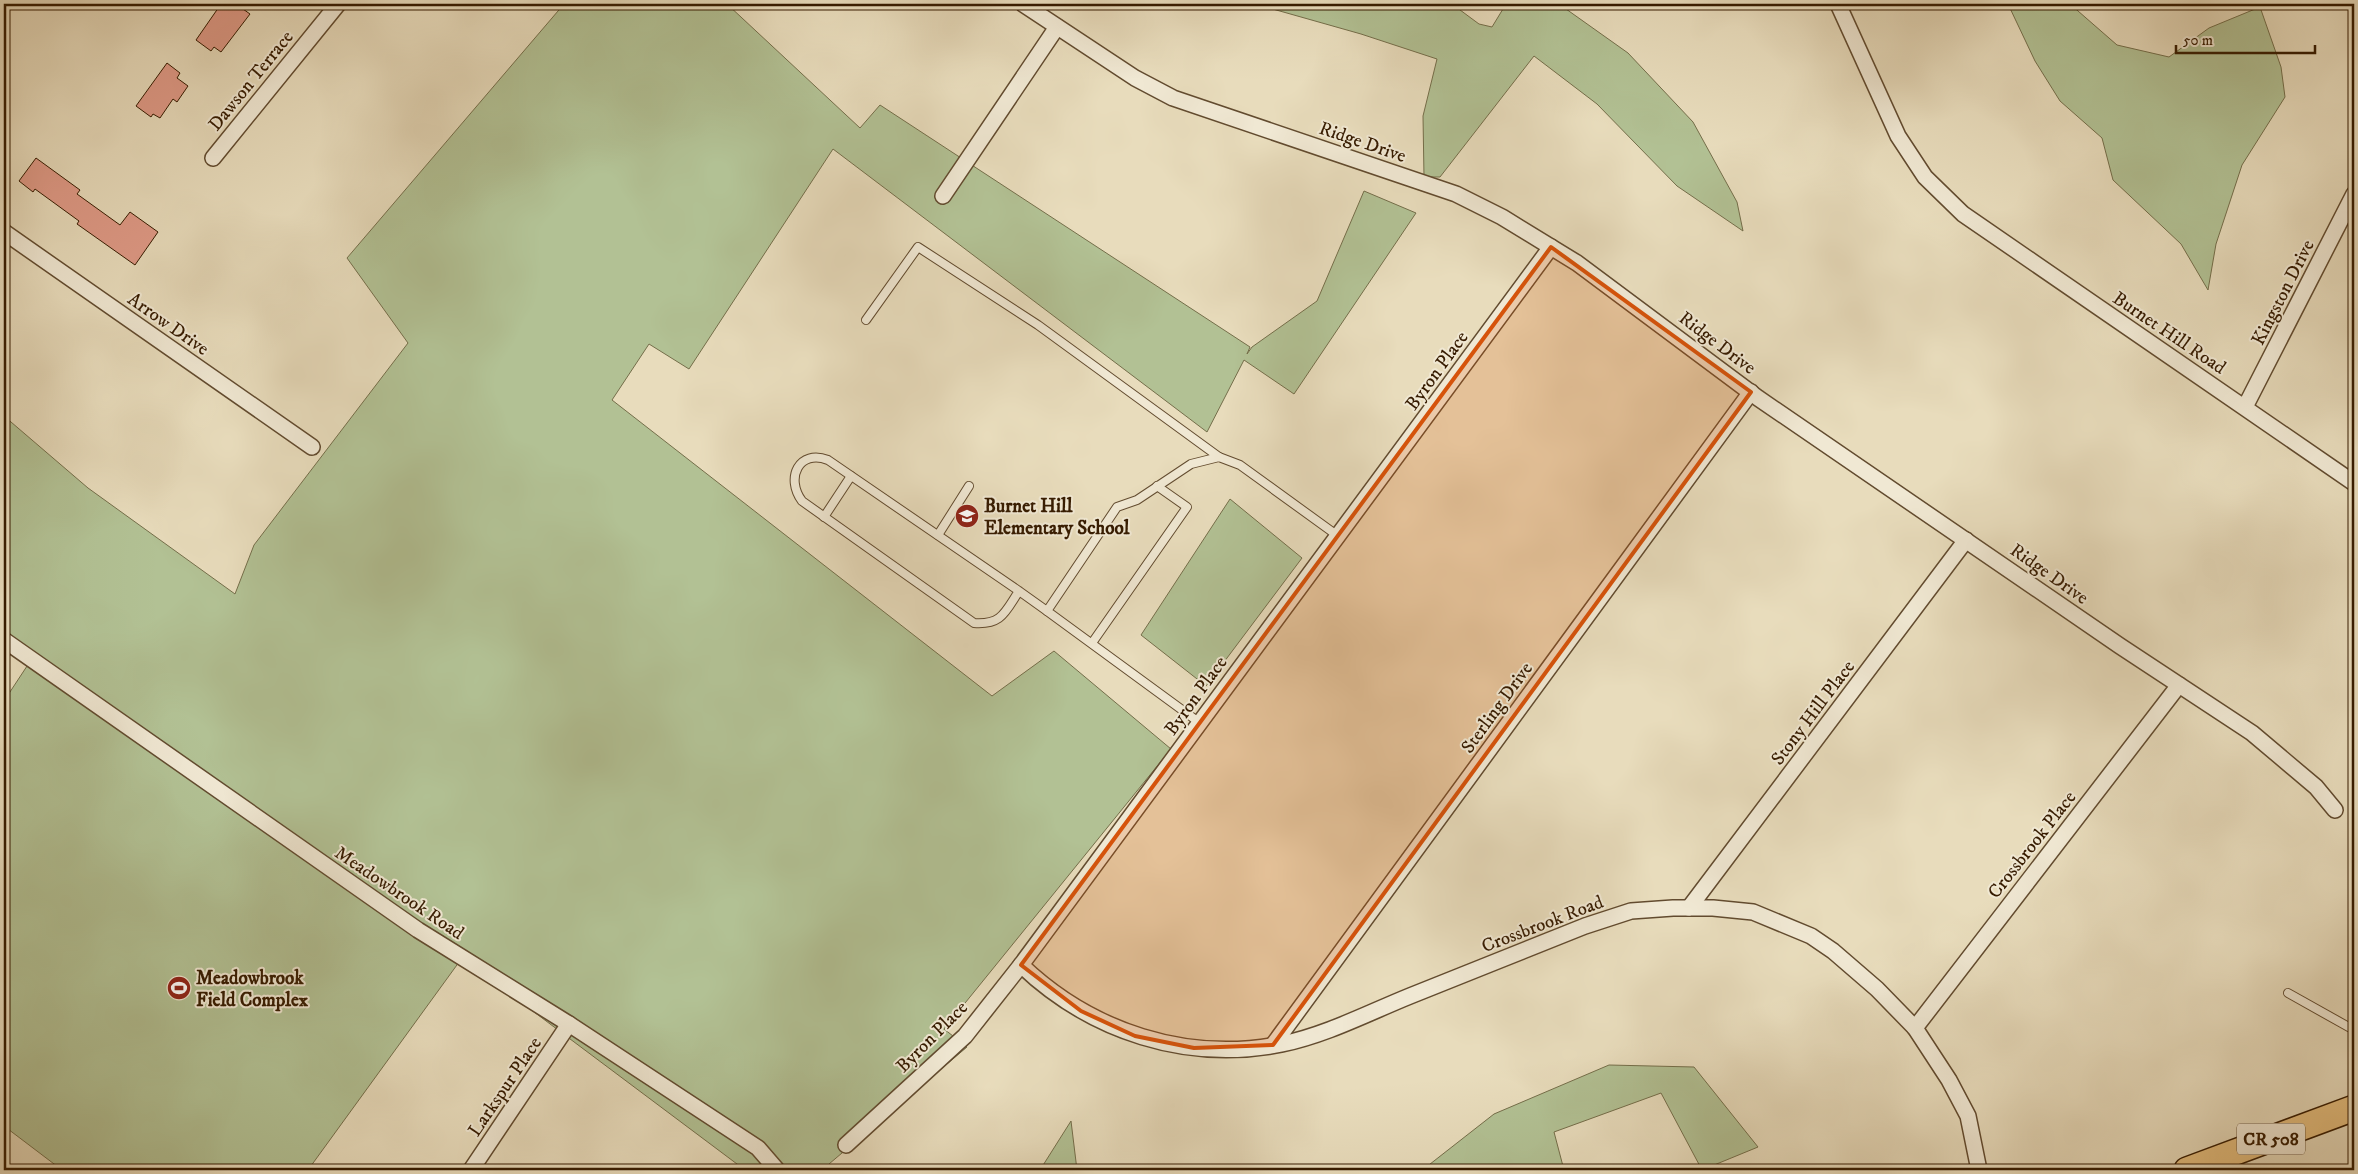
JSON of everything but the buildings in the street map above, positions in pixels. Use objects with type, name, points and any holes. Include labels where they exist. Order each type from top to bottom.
[{"type":"main road","name":"CR 508","points":[[2187,1170],[2354,1108]]},
{"type":"street","name":"Dawson Terrace","points":[[212,158],[338,4]]},
{"type":"street","name":"Ridge Drive","points":[[1023,4],[1135,78],[1173,98],[1456,194],[1502,217],[1551,247],[1577,263],[1751,392],[2252,733],[2316,786],[2335,810]]},
{"type":"street","name":"Burnet Hill Road","points":[[1838,4],[1898,136],[1924,177],[1963,214],[2354,483]]},
{"type":"street","points":[[942,196],[1058,27]]},
{"type":"street","name":"Kingston Drive","points":[[2245,407],[2354,194]]},
{"type":"street","name":"Arrow Drive","points":[[4,232],[312,447]]},
{"type":"street","name":"Byron Place","points":[[846,1144],[966,1036],[1021,965],[1551,247]]},
{"type":"street","name":"Sterling Drive","points":[[1273,1045],[1751,392]]},
{"type":"street","name":"Stony Hill Place","points":[[1689,908],[1966,540]]},
{"type":"street","name":"Meadowbrook Road","points":[[4,640],[418,930],[569,1024],[758,1148],[777,1170]]},
{"type":"street","name":"Crossbrook Place","points":[[1915,1028],[2179,685]]},
{"type":"street","name":"Crossbrook Road","points":[[1021,965],[1056,995],[1081,1011],[1135,1036],[1194,1048],[1223,1050],[1273,1045],[1312,1036],[1585,926],[1631,912],[1689,908],[1753,912],[1811,936],[1832,951],[1877,989],[1915,1028],[1949,1080],[1968,1116],[1979,1170]]},
{"type":"street","name":"Larkspur Place","points":[[471,1170],[569,1024]]},
{"type":"lane","points":[[866,320],[918,247],[1038,325],[1219,457],[1240,466],[1338,536]]},
{"type":"lane","points":[[1047,612],[1117,507],[1137,500],[1190,464],[1219,457]]},
{"type":"lane","points":[[1019,591],[1000,619],[986,624],[974,623],[802,501],[797,494],[793,480],[800,464],[806,460],[821,458],[851,476],[1019,591],[1200,723]]},
{"type":"lane","points":[[824,517],[851,476]]},
{"type":"lane","points":[[938,535],[969,486]]},
{"type":"lane","points":[[1092,643],[1187,507],[1157,486]]},
{"type":"lane","points":[[2288,994],[2354,1030]]},
{"type":"highlighted area","points":[[1551,247],[1751,392],[1273,1045],[1194,1048],[1135,1036],[1081,1011],[1021,965]]},
{"type":"green space","points":[[564,4],[727,4],[860,128],[880,105],[1250,347],[1247,354],[1252,347],[1317,301],[1364,191],[1416,213],[1294,394],[1244,360],[1207,432],[833,149],[689,369],[649,344],[612,400],[992,696],[1054,651],[1171,749],[944,1029],[967,1047],[829,1164],[836,1170],[745,1170],[462,958],[308,1170],[62,1170],[4,1126],[4,701],[33,657],[4,636],[4,489],[8,478],[4,474],[4,416],[88,488],[235,594],[254,545],[408,343],[347,258]]},
{"type":"green space","points":[[1255,4],[1452,4],[1479,24],[1492,27],[1506,4],[1559,4],[1628,53],[1693,122],[1737,202],[1743,231],[1677,186],[1597,104],[1534,56],[1440,177],[1424,177],[1423,116],[1437,59],[1361,34]]},
{"type":"green space","points":[[2008,4],[2070,4],[2117,45],[2169,57],[2209,28],[2260,7],[2281,67],[2285,97],[2242,165],[2216,244],[2208,290],[2181,244],[2113,180],[2102,138],[2060,101],[2035,61]]},
{"type":"green space","points":[[1230,499],[1302,558],[1206,686],[1141,635]]},
{"type":"green space","points":[[1609,1065],[1694,1067],[1758,1147],[1702,1170],[1661,1093],[1554,1132],[1564,1170],[1425,1170],[1425,1168],[1494,1114]]},
{"type":"green space","points":[[1071,1121],[1077,1170],[1040,1170]]},
{"type":"place","name":"Burnet Hill Elementary School","points":[[967,516]]},
{"type":"place","name":"Meadowbrook Field Complex","points":[[179,988]]}]
